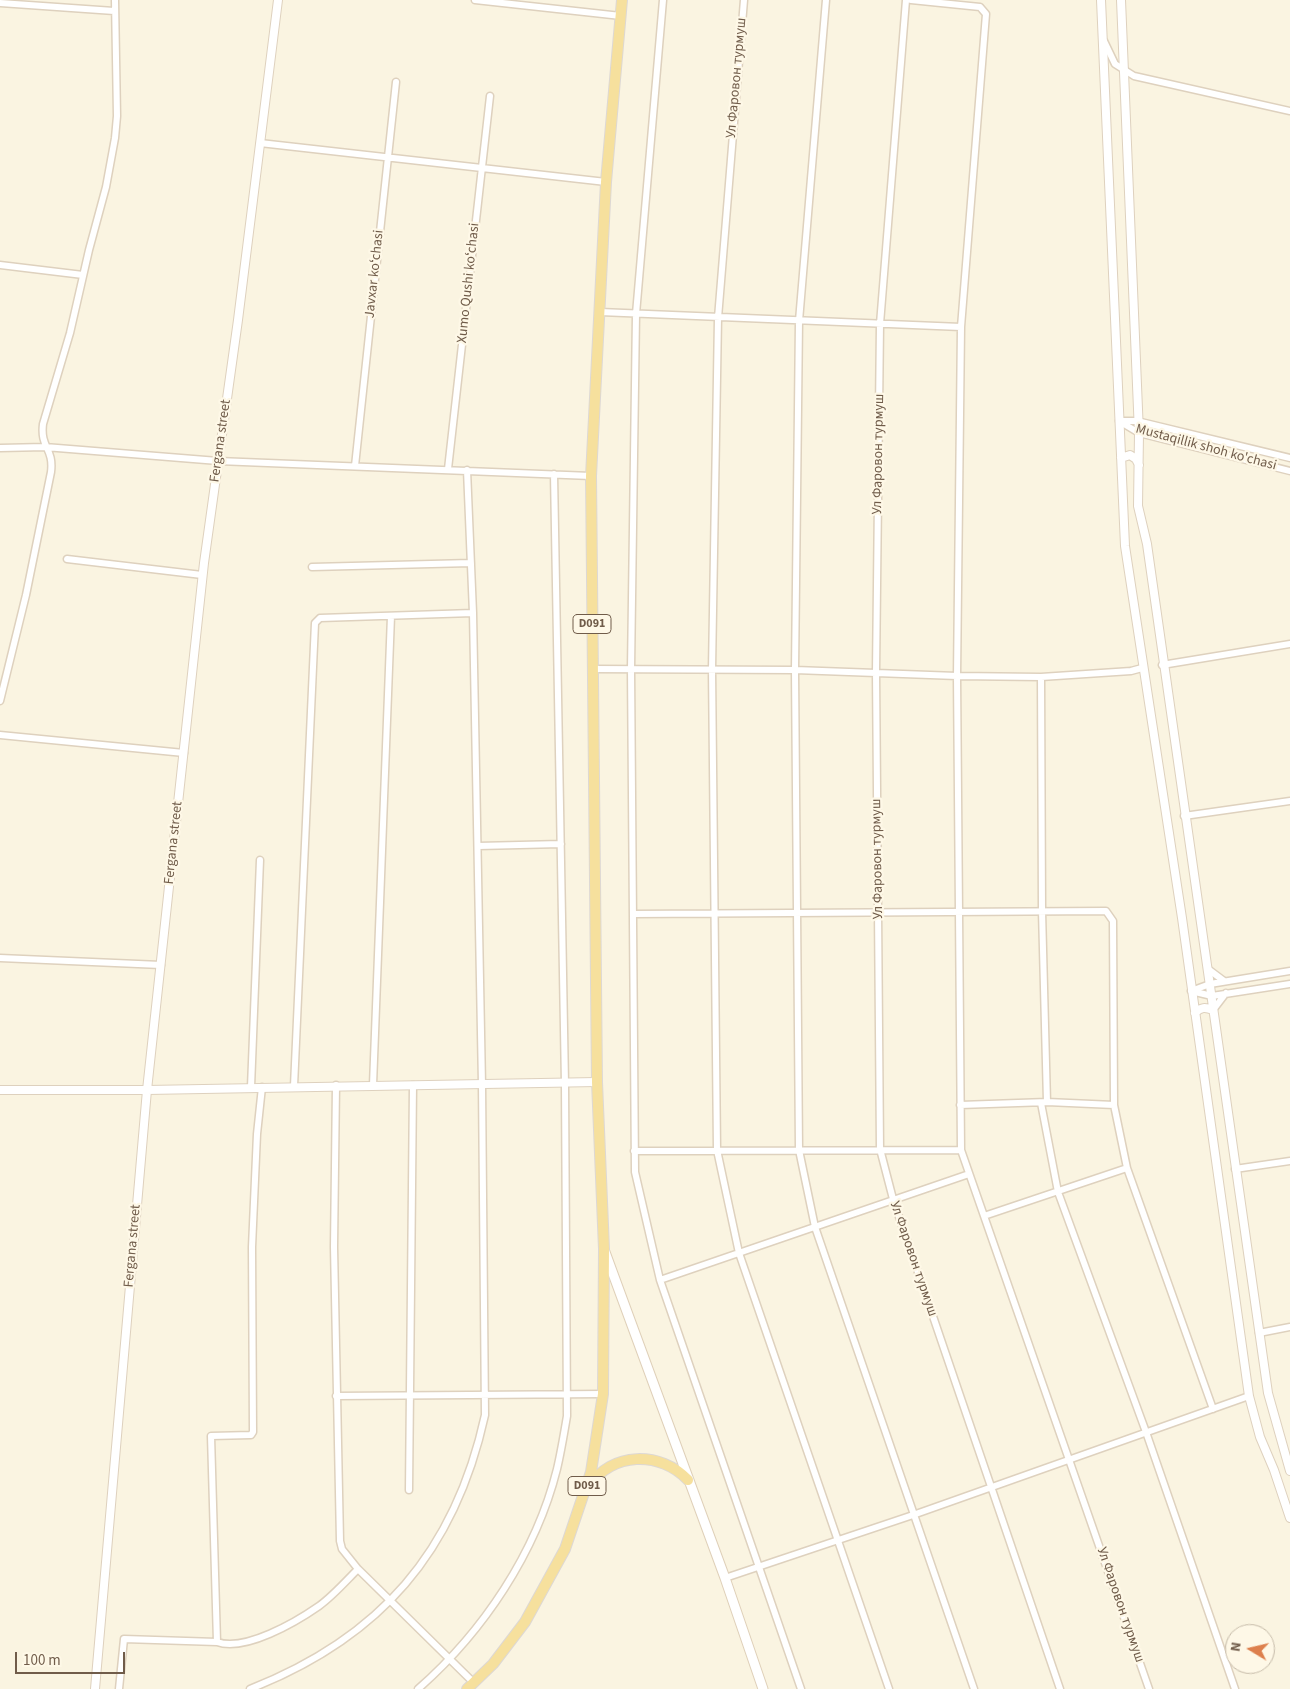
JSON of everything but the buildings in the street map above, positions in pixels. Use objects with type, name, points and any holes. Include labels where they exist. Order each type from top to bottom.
[{"type":"main road","name":"D091","points":[[470,1686],[510,1643],[540,1598],[565,1549],[583,1499],[596,1447],[603,1394],[604,1249],[598,1082],[591,476],[606,182],[622,0]]},
{"type":"main road","points":[[604,1249],[725,1578],[763,1689]]},
{"type":"main road","points":[[583,1499],[591,1483],[602,1472],[631,1459],[652,1459],[667,1463],[688,1480]]},
{"type":"street","points":[[0,701],[46,501],[52,459],[41,436],[43,424],[64,357],[106,187],[115,138],[117,116],[115,0]]},
{"type":"street","name":"Fergana street","points":[[95,1689],[147,1090],[202,575],[278,0]]},
{"type":"street","points":[[475,0],[621,16]]},
{"type":"street","points":[[663,0],[636,314],[631,669],[635,1172],[660,1280],[801,1689]]},
{"type":"street","name":"Ул Фаровон турмуш","points":[[744,0],[718,318],[712,670],[718,1150],[738,1253],[889,1689]]},
{"type":"street","points":[[826,0],[799,322],[795,670],[799,1150],[815,1227],[974,1689]]},
{"type":"street","name":"Ул Фаровон турмуш","points":[[906,0],[880,324],[876,672],[880,1149],[893,1199],[1060,1689]]},
{"type":"street","name":"Ул Фаровон турмуш","points":[[911,0],[980,7],[986,14],[961,327],[957,676],[961,1150],[1149,1689]]},
{"type":"street","points":[[1101,0],[1125,546],[1142,668],[1178,888],[1249,1396],[1260,1437],[1274,1470],[1290,1518]]},
{"type":"street","points":[[1121,0],[1139,433],[1138,506],[1147,544],[1162,665],[1212,996],[1268,1393],[1290,1471]]},
{"type":"street","points":[[0,3],[114,11]]},
{"type":"street","points":[[1104,41],[1114,64],[1124,72],[1134,76],[1290,111]]},
{"type":"street","name":"Javxar koʻchasi","points":[[354,466],[396,82]]},
{"type":"street","name":"Xumo Qushi koʻchasi","points":[[448,470],[490,96]]},
{"type":"street","points":[[260,143],[606,182]]},
{"type":"street","points":[[0,265],[83,275]]},
{"type":"street","points":[[600,312],[799,322],[961,327]]},
{"type":"street","name":"Mustaqillik shoh ko'chasi","points":[[1119,422],[1137,421],[1290,458]]},
{"type":"street","name":"Mustaqillik shoh ko'chasi","points":[[1119,422],[1139,433],[1290,471]]},
{"type":"street","points":[[0,448],[45,447],[218,461],[591,476]]},
{"type":"street","points":[[1121,458],[1130,455],[1136,459],[1139,465]]},
{"type":"street","points":[[250,1689],[285,1675],[318,1658],[349,1637],[390,1602],[420,1567],[445,1528],[460,1498],[479,1442],[485,1416],[478,846],[473,613],[467,470]]},
{"type":"street","points":[[418,1689],[450,1660],[508,1584],[540,1518],[557,1468],[567,1416],[565,1084],[554,474]]},
{"type":"street","points":[[68,560],[202,575]]},
{"type":"street","points":[[312,567],[471,563]]},
{"type":"street","points":[[294,1086],[315,623],[320,618],[473,613]]},
{"type":"street","points":[[373,1085],[392,616]]},
{"type":"street","points":[[1162,665],[1290,644]]},
{"type":"street","points":[[592,669],[795,670],[1041,677],[1131,671],[1142,668]]},
{"type":"street","points":[[1041,677],[1044,1103],[1058,1192],[1146,1432],[1235,1689]]},
{"type":"street","points":[[0,735],[184,753]]},
{"type":"street","points":[[1184,816],[1290,801]]},
{"type":"street","points":[[478,846],[561,844]]},
{"type":"street","points":[[251,1087],[260,860]]},
{"type":"street","points":[[632,914],[1106,911],[1113,921],[1114,1105],[1127,1168],[1212,1409]]},
{"type":"street","points":[[0,958],[161,965]]},
{"type":"street","points":[[1208,969],[1225,981]]},
{"type":"street","points":[[1191,991],[1210,984],[1290,971]]},
{"type":"street","points":[[1191,991],[1212,996],[1290,984]]},
{"type":"street","points":[[1213,1010],[1227,993]]},
{"type":"street","points":[[1195,1013],[1206,1007],[1213,1010]]},
{"type":"street","points":[[0,1090],[147,1090],[262,1086],[565,1084],[598,1082]]},
{"type":"street","points":[[336,1085],[336,1396],[340,1541],[342,1549],[358,1569],[450,1660],[470,1686]]},
{"type":"street","points":[[409,1490],[413,1085]]},
{"type":"street","points":[[217,1642],[211,1436],[251,1435],[253,1432],[252,1247],[257,1134],[262,1086]]},
{"type":"street","points":[[960,1105],[1044,1103],[1114,1105]]},
{"type":"street","points":[[634,1151],[961,1150]]},
{"type":"street","points":[[1235,1169],[1290,1162]]},
{"type":"street","points":[[984,1216],[1127,1168]]},
{"type":"street","points":[[660,1280],[969,1174]]},
{"type":"street","points":[[1259,1333],[1290,1327]]},
{"type":"street","points":[[336,1396],[603,1394]]},
{"type":"street","points":[[725,1578],[913,1515],[1249,1396]]},
{"type":"street","points":[[118,1689],[124,1639],[217,1642],[232,1645],[251,1641],[281,1628],[319,1606],[358,1569]]}]
